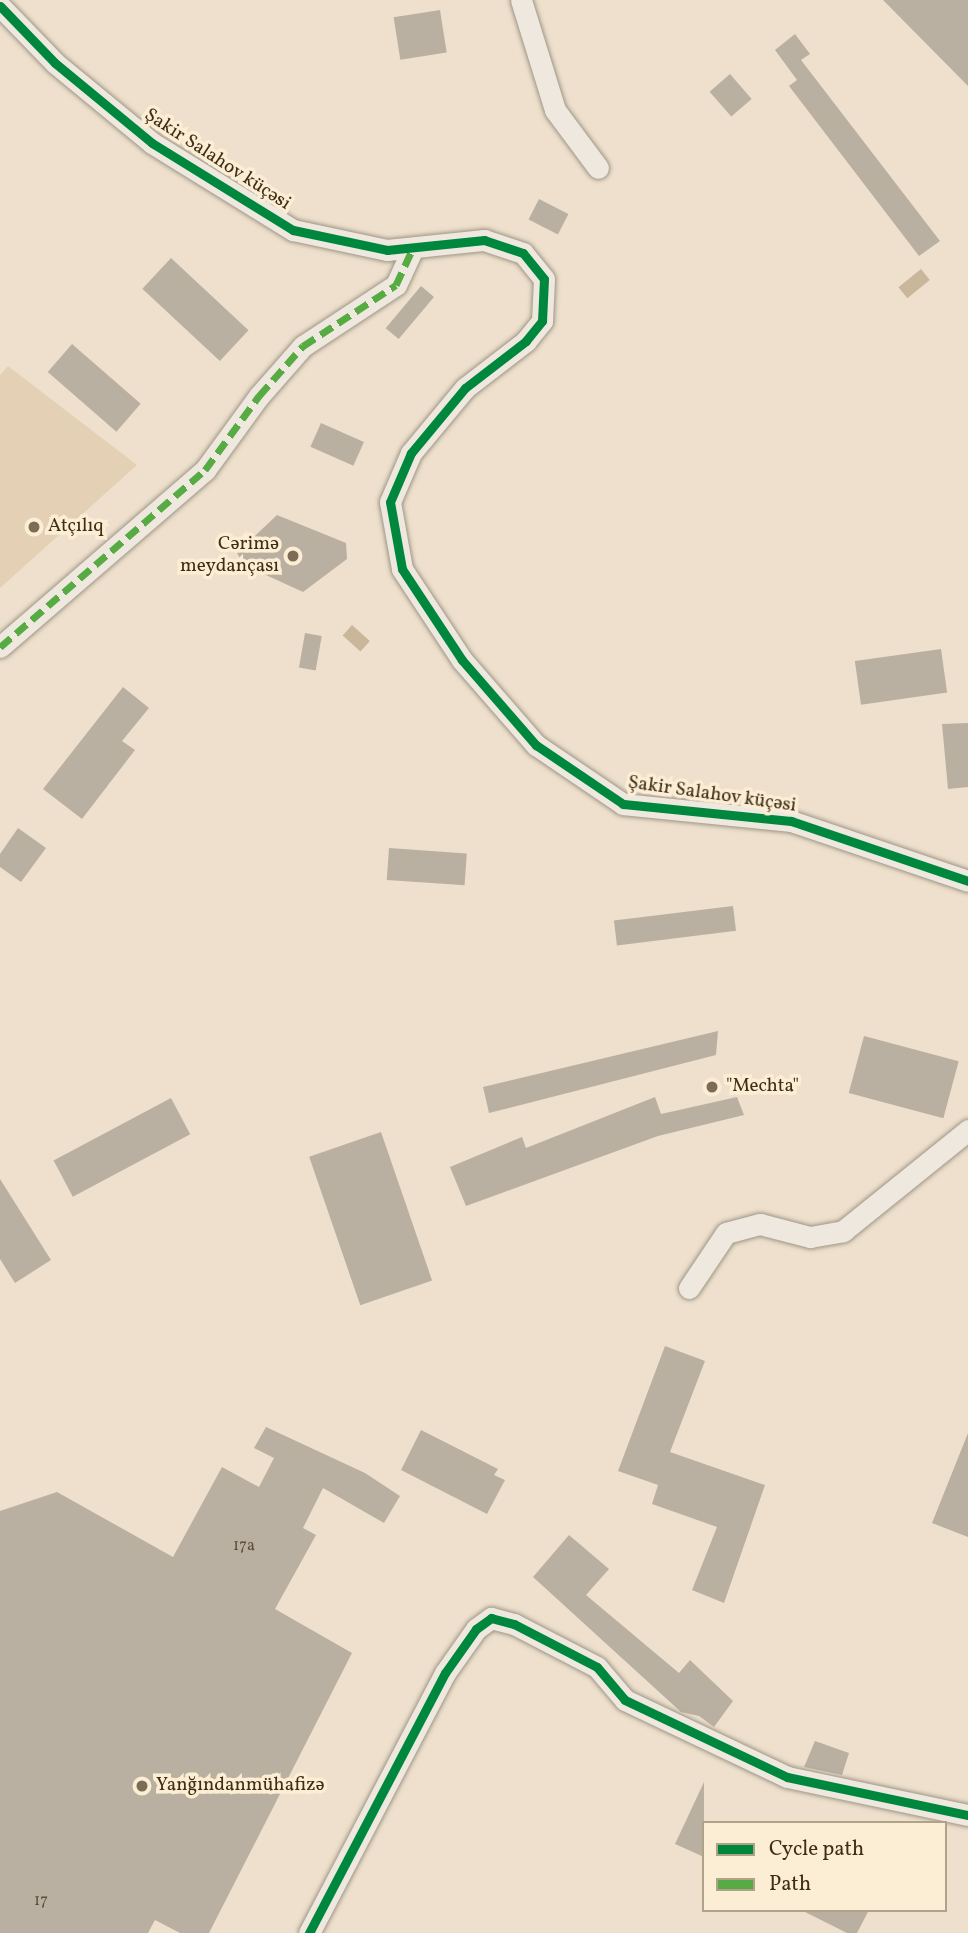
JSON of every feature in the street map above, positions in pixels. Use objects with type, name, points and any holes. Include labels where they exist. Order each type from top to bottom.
[{"type":"street","points":[[521,0],[555,110],[598,168]]},
{"type":"street","name":"Şakir Salahov küçəsi","points":[[0,6],[55,63],[152,143],[293,230],[387,250],[484,240],[523,253],[544,279],[542,321],[526,341],[465,388],[411,453],[390,502],[402,569],[470,670],[537,745],[623,804],[792,821],[968,881]]},
{"type":"street","points":[[0,647],[205,470],[259,396],[303,346],[396,285],[413,248]]},
{"type":"street","points":[[689,1288],[726,1233],[760,1224],[810,1237],[843,1231],[968,1130]]},
{"type":"street","points":[[309,1933],[445,1673],[476,1629],[491,1618],[514,1624],[597,1667],[625,1700],[787,1777],[968,1815]]},
{"type":"shaded area","points":[[921,269],[930,280],[907,298],[898,287]]},
{"type":"shaded area","name":"Atçılıq","points":[[8,366],[137,465],[0,588],[0,375]]},
{"type":"shaded area","points":[[352,625],[370,641],[360,651],[343,635]]},
{"type":"building","points":[[883,0],[968,0],[968,86]]},
{"type":"building","points":[[440,10],[447,52],[400,60],[394,17]]},
{"type":"building","points":[[795,34],[810,54],[801,60],[940,241],[919,256],[789,86],[797,80],[775,50]]},
{"type":"building","points":[[730,74],[752,99],[731,117],[710,92]]},
{"type":"building","points":[[539,199],[568,214],[558,234],[529,219]]},
{"type":"building","points":[[171,258],[249,330],[220,361],[142,289]]},
{"type":"building","points":[[421,286],[434,297],[399,339],[386,328]]},
{"type":"building","points":[[72,344],[141,404],[116,432],[48,372]]},
{"type":"building","points":[[321,423],[364,442],[353,466],[310,447]]},
{"type":"building","name":"Cərimə meydançası","points":[[277,515],[346,543],[347,559],[303,592],[244,565],[237,553]]},
{"type":"building","points":[[305,633],[322,636],[316,670],[299,667]]},
{"type":"building","points":[[941,649],[947,693],[861,705],[855,661]]},
{"type":"building","points":[[123,687],[149,708],[122,741],[135,750],[82,819],[43,789]]},
{"type":"building","points":[[968,723],[968,787],[948,789],[942,724]]},
{"type":"building","points":[[18,828],[46,848],[21,882],[0,867],[0,854]]},
{"type":"building","points":[[389,848],[467,853],[465,885],[387,880]]},
{"type":"building","points":[[733,906],[736,931],[617,945],[614,921]]},
{"type":"building","points":[[718,1031],[716,1055],[489,1113],[483,1087]]},
{"type":"building","points":[[864,1036],[959,1061],[943,1118],[849,1093]]},
{"type":"building","points":[[655,1097],[661,1114],[737,1097],[744,1115],[658,1136],[466,1206],[450,1167],[522,1137],[526,1148]]},
{"type":"building","points":[[171,1098],[190,1134],[73,1197],[54,1160]]},
{"type":"building","points":[[381,1132],[432,1280],[360,1305],[309,1157]]},
{"type":"building","points":[[0,1179],[51,1260],[15,1283],[0,1259]]},
{"type":"building","points":[[665,1346],[705,1361],[670,1452],[765,1485],[724,1603],[692,1590],[717,1527],[652,1504],[658,1485],[618,1471]]},
{"type":"building","name":"Yanğındanmühafizə","points":[[266,1427],[365,1473],[400,1496],[384,1523],[323,1488],[303,1528],[316,1535],[275,1609],[352,1653],[209,1933],[180,1933],[155,1920],[148,1933],[0,1933],[0,1511],[57,1492],[173,1557],[222,1467],[259,1487],[274,1458],[254,1448]]},
{"type":"building","points":[[421,1430],[498,1469],[494,1475],[505,1480],[487,1514],[401,1470]]},
{"type":"building","points":[[968,1433],[968,1537],[932,1523]]},
{"type":"building","points":[[569,1535],[609,1569],[586,1595],[679,1673],[690,1660],[733,1701],[714,1727],[699,1716],[681,1712],[533,1577]]},
{"type":"building","points":[[815,1741],[849,1753],[842,1775],[804,1767]]},
{"type":"building","points":[[704,1782],[702,1856],[675,1844]]},
{"type":"building","points":[[805,1912],[868,1912],[857,1933],[847,1933]]},
{"type":"marked path","points":[[0,647],[205,470],[259,396],[303,346],[396,285],[413,248]]},
{"type":"cycle path","points":[[0,6],[55,63],[152,143],[293,230],[387,250],[484,240],[523,253],[544,279],[542,321],[526,341],[465,388],[411,453],[390,502],[402,569],[462,660],[536,745],[623,804],[791,821],[968,881]]},
{"type":"cycle path","points":[[309,1933],[445,1673],[476,1629],[491,1618],[514,1624],[597,1667],[625,1700],[787,1777],[968,1815]]},
{"type":"place","name":"Atçılıq","points":[[34,527]]},
{"type":"place","name":"Cərimə meydançası","points":[[293,556]]},
{"type":"place","name":"\"Mechta\"","points":[[712,1087]]},
{"type":"place","name":"Yanğındanmühafizə","points":[[142,1786]]}]
